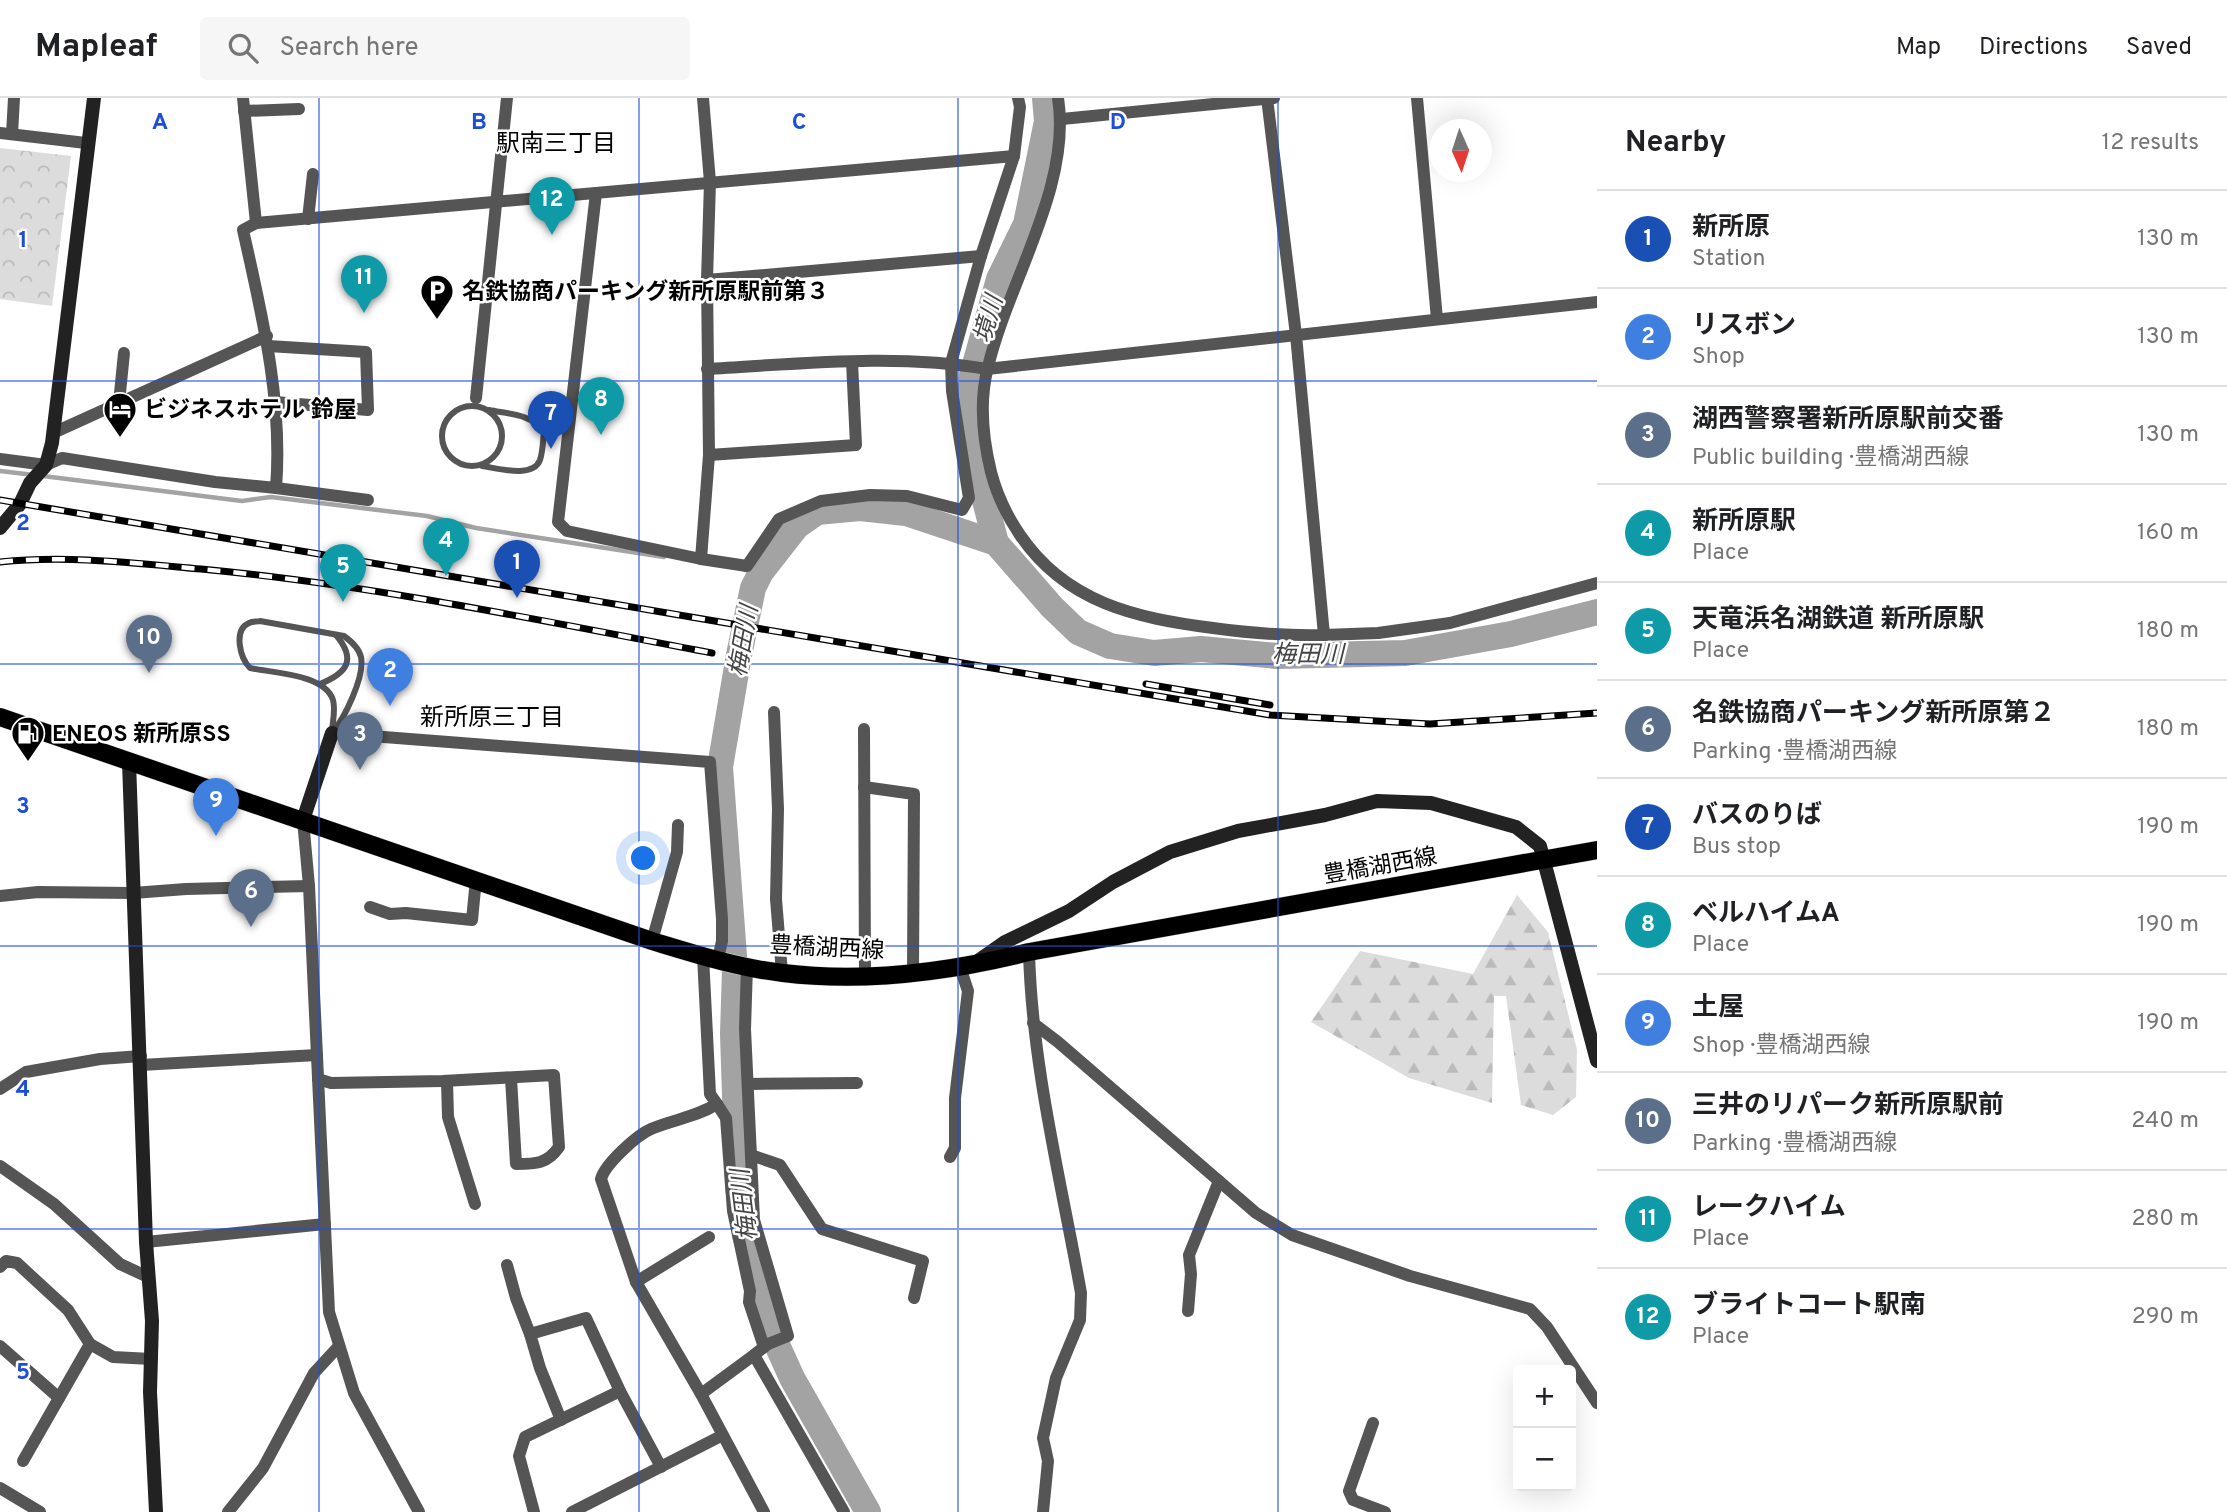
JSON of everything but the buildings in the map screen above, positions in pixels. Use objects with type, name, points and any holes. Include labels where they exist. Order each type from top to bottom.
[{"type":"main road","name":"豊橋湖西線","points":[[0,716],[652,941],[715,959],[782,973],[865,976],[966,967],[1029,952],[1597,850]]},
{"type":"street","points":[[13,98],[6,134],[86,143]]},
{"type":"street","points":[[46,466],[53,433],[86,143],[94,98]]},
{"type":"street","points":[[472,402],[507,98]]},
{"type":"street","points":[[701,559],[709,455],[707,280],[710,182],[703,98]]},
{"type":"street","points":[[596,192],[558,522],[567,531],[747,566],[779,519],[821,501],[870,495],[907,496],[962,510],[969,498],[952,391],[951,363],[981,256],[1014,156],[1020,107],[1018,98]]},
{"type":"street","points":[[1058,98],[1062,119],[1052,183],[1045,208],[1018,272],[987,369],[983,424],[994,484],[1010,520],[1030,550],[1059,579],[1091,598],[1136,615],[1178,624],[1292,635],[1378,633],[1450,623],[1597,583]]},
{"type":"street","points":[[1267,98],[1296,335],[1324,635]]},
{"type":"street","points":[[1062,119],[1275,98]]},
{"type":"street","points":[[1417,98],[1437,319]]},
{"type":"street","points":[[256,223],[243,104],[299,109]]},
{"type":"street","points":[[276,488],[275,402],[267,341],[243,230],[256,223],[1014,156]]},
{"type":"street","points":[[308,219],[313,174]]},
{"type":"street","points":[[707,280],[981,256]]},
{"type":"street","points":[[707,369],[852,362],[951,363],[987,369],[1597,302]]},
{"type":"street","points":[[53,433],[267,341],[366,352],[368,410],[275,402]]},
{"type":"street","points":[[119,403],[124,353]]},
{"type":"street","points":[[709,455],[856,445],[852,362]]},
{"type":"street","points":[[0,528],[20,504],[31,482],[46,466],[62,458],[215,482],[368,500]]},
{"type":"street","points":[[0,459],[46,466]]},
{"type":"street","points":[[774,712],[778,809],[776,899],[782,973]]},
{"type":"street","points":[[864,729],[865,976]]},
{"type":"street","points":[[419,1512],[354,1393],[329,1312],[309,886],[303,820],[332,733],[710,762],[722,941],[715,959],[710,1094],[726,1118],[733,1211],[750,1291],[749,1302],[762,1349],[844,1512]]},
{"type":"street","points":[[129,762],[146,1242],[152,1321],[152,1435],[156,1512]]},
{"type":"street","points":[[864,787],[914,794],[913,972]]},
{"type":"street","points":[[950,1157],[955,1148],[955,1098],[968,991],[966,967],[1005,942],[1069,911],[1113,882],[1170,852],[1238,831],[1325,815],[1377,802],[1431,803],[1516,827],[1540,846],[1597,1060]]},
{"type":"street","points":[[652,941],[677,852],[678,825]]},
{"type":"street","points":[[370,907],[390,914],[406,913],[472,920],[476,879]]},
{"type":"street","points":[[0,895],[309,886]]},
{"type":"street","points":[[1029,952],[1032,1023],[1081,1293],[1080,1320],[1056,1378],[1043,1438],[1048,1461],[1043,1512]]},
{"type":"street","points":[[701,1394],[762,1349],[787,1336],[754,1220],[745,1029],[745,966]]},
{"type":"street","points":[[1032,1023],[1058,1042],[1256,1213],[1292,1235],[1410,1276],[1530,1309],[1547,1327],[1597,1403]]},
{"type":"street","points":[[0,1089],[26,1072],[100,1059],[141,1061],[317,1055]]},
{"type":"street","points":[[318,1079],[331,1083],[447,1081],[554,1075],[559,1147],[552,1157],[541,1163],[516,1164],[511,1078]]},
{"type":"street","points":[[447,1081],[448,1117],[475,1204]]},
{"type":"street","points":[[748,1084],[857,1083]]},
{"type":"street","points":[[717,1104],[699,1114],[648,1130],[608,1164],[603,1172],[602,1186],[636,1282],[701,1394],[764,1512]]},
{"type":"street","points":[[751,1156],[780,1166],[822,1229],[923,1261],[914,1298]]},
{"type":"street","points":[[0,1166],[54,1203],[120,1264],[148,1277]]},
{"type":"street","points":[[1188,1311],[1191,1274],[1189,1255],[1219,1181]]},
{"type":"street","points":[[146,1242],[325,1224]]},
{"type":"street","points":[[636,1282],[709,1237]]},
{"type":"street","points":[[0,1267],[6,1261],[17,1263],[68,1310],[90,1344],[113,1357],[152,1359]]},
{"type":"street","points":[[508,1265],[516,1298],[561,1420]]},
{"type":"street","points":[[530,1334],[586,1318],[620,1391],[662,1467]]},
{"type":"street","points":[[23,1461],[90,1344]]},
{"type":"street","points":[[0,1346],[59,1398]]},
{"type":"street","points":[[228,1512],[263,1468],[314,1373],[339,1346]]},
{"type":"street","points":[[534,1512],[519,1456],[525,1437],[620,1391]]},
{"type":"street","points":[[1373,1423],[1349,1491],[1353,1500],[1385,1512]]},
{"type":"street","points":[[572,1512],[722,1436]]},
{"type":"street","points":[[0,1488],[40,1512]]},
{"type":"lane","points":[[472,402],[486,409],[537,422],[544,431],[540,462],[533,468],[522,471],[458,463],[445,450],[442,440],[445,421],[459,408],[472,402]]},
{"type":"lane","points":[[472,402],[486,409],[500,425],[500,446],[495,455],[478,466]]},
{"type":"lane","points":[[260,621],[344,636],[355,645],[361,655],[362,667],[344,719],[332,733],[334,702],[328,690],[316,681],[250,668],[243,661],[239,649],[243,629],[248,623],[260,621]]},
{"type":"lane","points":[[320,684],[344,671],[346,646],[336,635]]},
{"type":"green space","points":[[0,148],[71,156],[52,306],[0,299]]},
{"type":"green space","points":[[1517,895],[1548,932],[1577,1050],[1576,1097],[1553,1115],[1521,1105],[1506,996],[1494,996],[1492,1103],[1409,1078],[1311,1022],[1360,951],[1473,974]]},
{"type":"waterway","name":"境川","points":[[996,543],[971,447],[969,410],[972,375],[999,279],[1026,224],[1047,121],[1045,98]]},
{"type":"waterway","points":[[0,471],[34,475]]},
{"type":"waterway","points":[[43,476],[242,501],[271,497],[427,516],[476,528],[664,557]]},
{"type":"waterway","name":"梅田川","points":[[868,1512],[792,1378],[770,1329],[745,1235],[738,1187],[733,1034],[735,969],[720,767],[753,588],[761,572],[797,526],[817,512],[860,508],[906,513],[996,543],[1052,607],[1078,632],[1110,646],[1154,653],[1201,649],[1277,656],[1405,653],[1511,634],[1597,612]]},
{"type":"waterway","points":[[745,570],[761,572]]},
{"type":"railway","points":[[0,500],[1270,715],[1430,724],[1597,713]]},
{"type":"railway","points":[[0,562],[50,559],[100,561],[201,569],[329,584],[712,653]]},
{"type":"railway","points":[[1146,684],[1270,705]]},
{"type":"place","name":"ブライトコート駅南","points":[[552,235]]},
{"type":"place","name":"レークハイム","points":[[364,313]]},
{"type":"place","name":"名鉄協商パーキング新所原駅前第３","points":[[437,321]]},
{"type":"place","name":"ベルハイムA","points":[[601,435]]},
{"type":"place","name":"ビジネスホテル 鈴屋","points":[[120,439]]},
{"type":"place","name":"バスのりば","points":[[551,449]]},
{"type":"place","name":"新所原駅","points":[[446,576]]},
{"type":"place","name":"新所原","points":[[517,598]]},
{"type":"place","name":"天竜浜名湖鉄道 新所原駅","points":[[343,602]]},
{"type":"place","name":"三井のリパーク新所原駅前","points":[[149,673]]},
{"type":"place","name":"リスボン","points":[[390,706]]},
{"type":"place","name":"ENEOS 新所原SS","points":[[28,763]]},
{"type":"place","name":"湖西警察署新所原駅前交番","points":[[360,770]]},
{"type":"place","name":"土屋","points":[[216,836]]},
{"type":"place","name":"名鉄協商パーキング新所原第２","points":[[251,927]]},
{"type":"district","name":"駅南三丁目","points":[[556,143]]},
{"type":"district","name":"新所原三丁目","points":[[492,717]]}]
